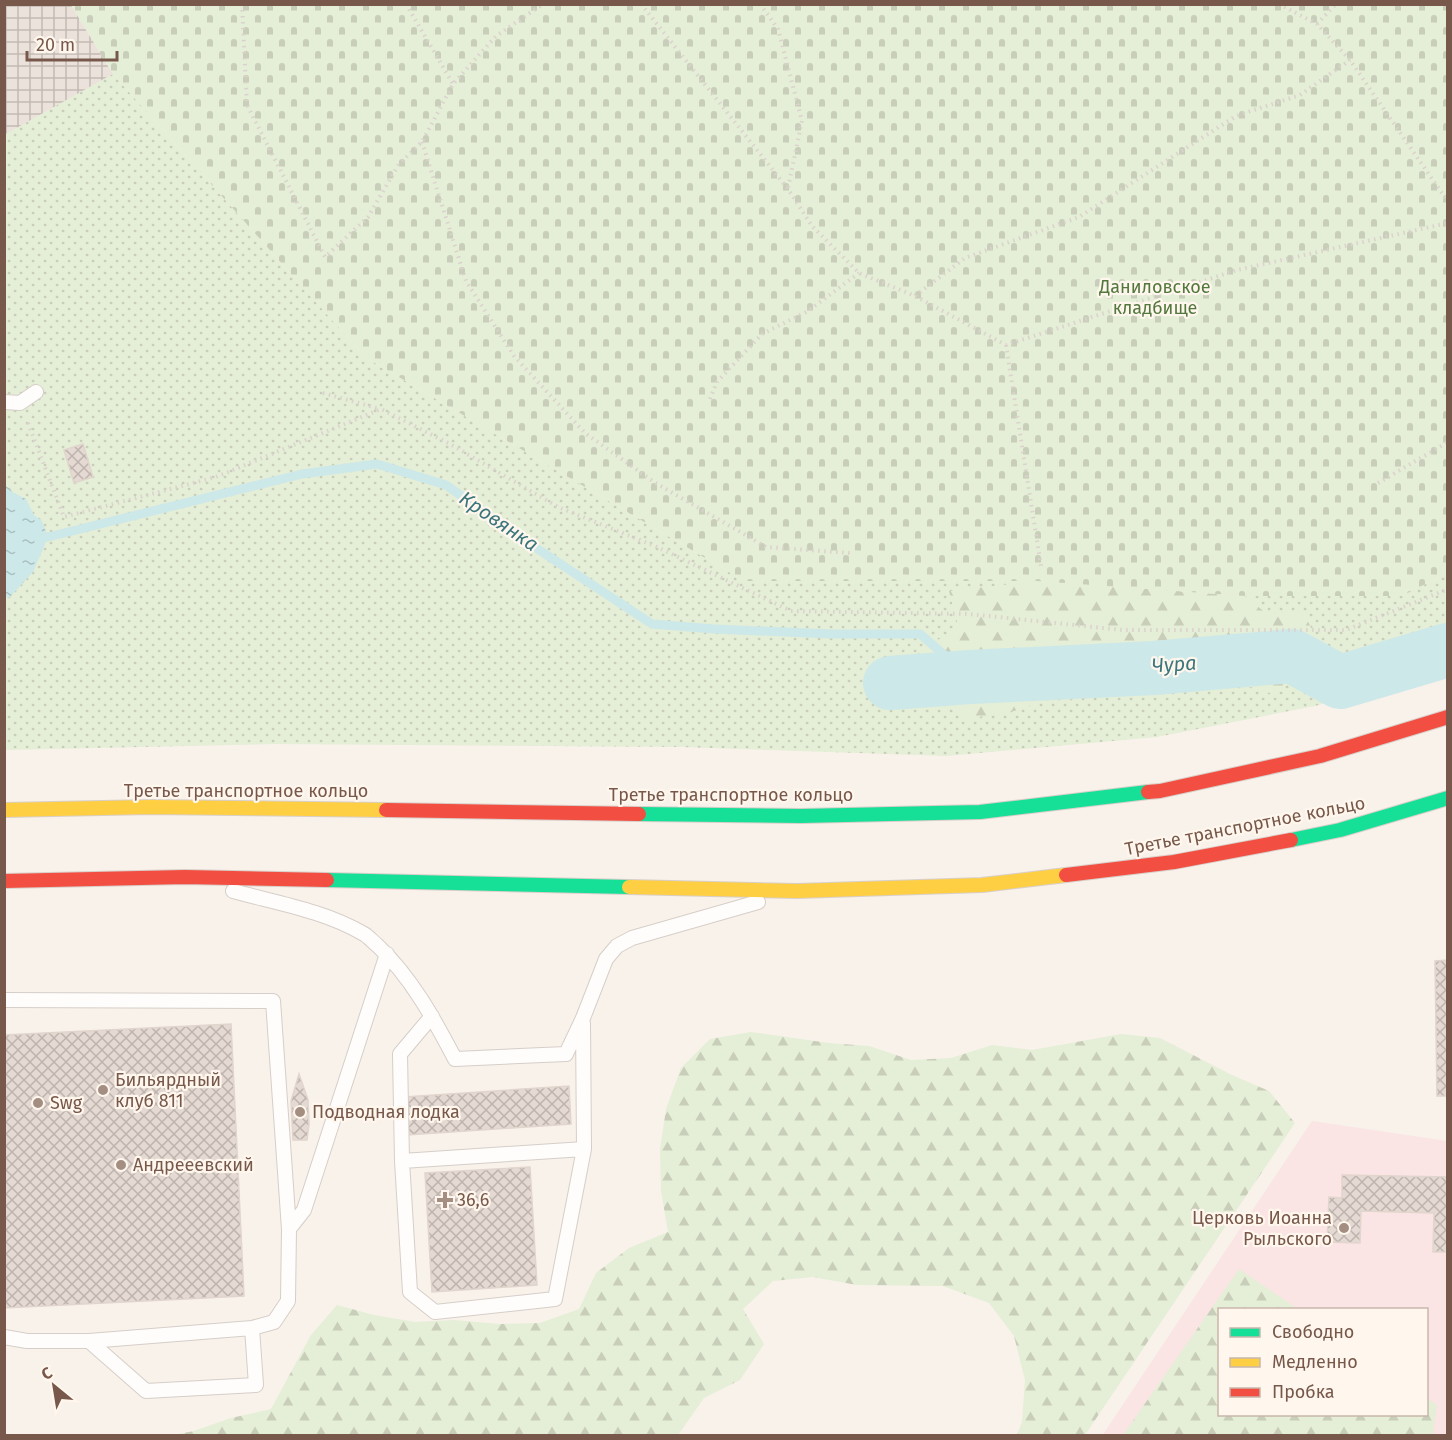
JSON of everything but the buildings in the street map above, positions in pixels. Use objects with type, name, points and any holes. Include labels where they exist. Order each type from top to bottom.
[{"type":"main road","name":"Третье транспортное кольцо","points":[[4,810],[151,807],[801,816],[980,812],[1160,791],[1320,756],[1448,717]]},
{"type":"main road","name":"Третье транспортное кольцо","points":[[4,880],[185,877],[796,891],[982,885],[1174,862],[1340,830],[1448,798]]},
{"type":"lane","points":[[4,402],[20,404],[36,392]]},
{"type":"lane","points":[[185,877],[329,917],[366,934],[387,954],[432,1016],[455,1059],[566,1054],[606,959],[617,946],[632,938],[796,891]]},
{"type":"lane","points":[[289,1229],[304,1210],[387,954]]},
{"type":"lane","points":[[4,1000],[273,1001],[289,1229],[288,1301],[274,1322],[252,1328],[89,1341],[27,1341],[4,1337]]},
{"type":"lane","points":[[432,1016],[400,1054],[402,1161],[410,1292],[435,1312],[555,1299],[584,1149],[583,1018]]},
{"type":"lane","points":[[402,1161],[584,1149]]},
{"type":"lane","points":[[89,1341],[146,1391],[256,1385],[252,1328]]},
{"type":"path","points":[[242,4],[248,105],[325,257],[368,218],[399,164],[422,142],[453,84],[496,36],[543,4]]},
{"type":"path","points":[[406,4],[453,84]]},
{"type":"path","points":[[641,4],[788,189],[812,226],[860,273],[915,296],[1006,345],[1237,270],[1448,223]]},
{"type":"path","points":[[760,4],[778,29],[801,121],[788,189]]},
{"type":"path","points":[[1279,4],[1317,24],[1350,60],[1448,202]]},
{"type":"path","points":[[1317,24],[1336,4]]},
{"type":"path","points":[[915,296],[964,258],[1079,217],[1236,116],[1300,95],[1350,60]]},
{"type":"path","points":[[422,142],[466,281],[514,356],[585,433],[654,482],[766,547],[850,553]]},
{"type":"path","points":[[710,399],[717,382],[762,334],[808,312],[860,273]]},
{"type":"path","points":[[1006,345],[1041,566]]},
{"type":"path","points":[[323,393],[381,409],[450,444],[558,507],[655,546],[791,610],[969,614],[1122,630],[1346,630],[1448,589]]},
{"type":"path","points":[[20,404],[64,517],[216,477],[381,409]]},
{"type":"path","points":[[1378,483],[1448,442]]},
{"type":"shaded area","points":[[5,5],[71,5],[113,74],[5,135]]},
{"type":"shaded area","points":[[1312,1121],[1447,1141],[1447,1435],[1102,1436]]},
{"type":"green space","name":"Даниловское кладбище","points":[[71,5],[1447,5],[1447,573],[1402,596],[1245,596],[1037,581],[744,581],[365,357],[113,74]]},
{"type":"green space","points":[[113,74],[365,357],[744,581],[1037,581],[1245,596],[1402,596],[1447,573],[1447,668],[1315,706],[1157,737],[946,756],[681,747],[273,744],[5,750],[4,135]]},
{"type":"green space","points":[[1037,581],[1245,596],[1267,614],[1303,612],[1319,643],[1294,677],[1273,694],[1244,685],[1211,682],[1171,688],[1119,687],[1065,694],[1014,711],[966,719],[916,655],[958,626],[949,591]]},
{"type":"green space","points":[[751,1032],[869,1046],[911,1060],[951,1058],[992,1045],[1032,1050],[1121,1034],[1160,1038],[1269,1091],[1295,1123],[1085,1435],[1017,1435],[1022,1422],[1025,1380],[1014,1336],[989,1303],[943,1286],[857,1285],[813,1277],[773,1281],[743,1309],[764,1344],[740,1380],[704,1398],[678,1435],[173,1435],[271,1409],[311,1335],[337,1305],[374,1315],[415,1322],[454,1320],[500,1324],[540,1323],[579,1309],[596,1273],[629,1248],[668,1232],[661,1191],[660,1150],[666,1109],[681,1068],[710,1039]]},
{"type":"green space","points":[[1239,1269],[1297,1308],[1218,1308],[1218,1416],[1428,1416],[1428,1399],[1437,1405],[1433,1435],[1123,1435]]},
{"type":"water","points":[[5,485],[26,499],[34,515],[42,521],[48,537],[33,572],[9,598],[4,596]]},
{"type":"waterway","name":"Кровянка","points":[[37,536],[48,537],[302,474],[377,464],[446,485],[527,542],[652,624],[831,634],[920,634],[970,677]]},
{"type":"waterway","name":"Чура","points":[[890,683],[1154,668],[1292,656],[1340,682],[1448,650]]},
{"type":"traffic: fast","points":[[639,814],[801,816],[980,812],[1148,792]]},
{"type":"traffic: fast","points":[[1291,840],[1340,830],[1448,798]]},
{"type":"traffic: fast","points":[[327,880],[629,887]]},
{"type":"traffic: slow","points":[[4,810],[151,807],[386,810]]},
{"type":"traffic: slow","points":[[629,887],[797,891],[982,885],[1066,875]]},
{"type":"traffic: jam","points":[[1148,792],[1320,756],[1448,717]]},
{"type":"traffic: jam","points":[[386,810],[639,814]]},
{"type":"traffic: jam","points":[[1066,875],[1174,862],[1291,840]]},
{"type":"traffic: jam","points":[[4,881],[185,877],[327,880]]},
{"type":"place","name":"Бильярдный клуб 811","points":[[103,1090]]},
{"type":"place","name":"Swg","points":[[38,1103]]},
{"type":"place","name":"Подводная лодка","points":[[300,1112]]},
{"type":"place","name":"Андрееевский","points":[[121,1165]]},
{"type":"place","name":"36,6","points":[[445,1200]]},
{"type":"place","name":"Церковь Иоанна Рыльского","points":[[1344,1228]]}]
